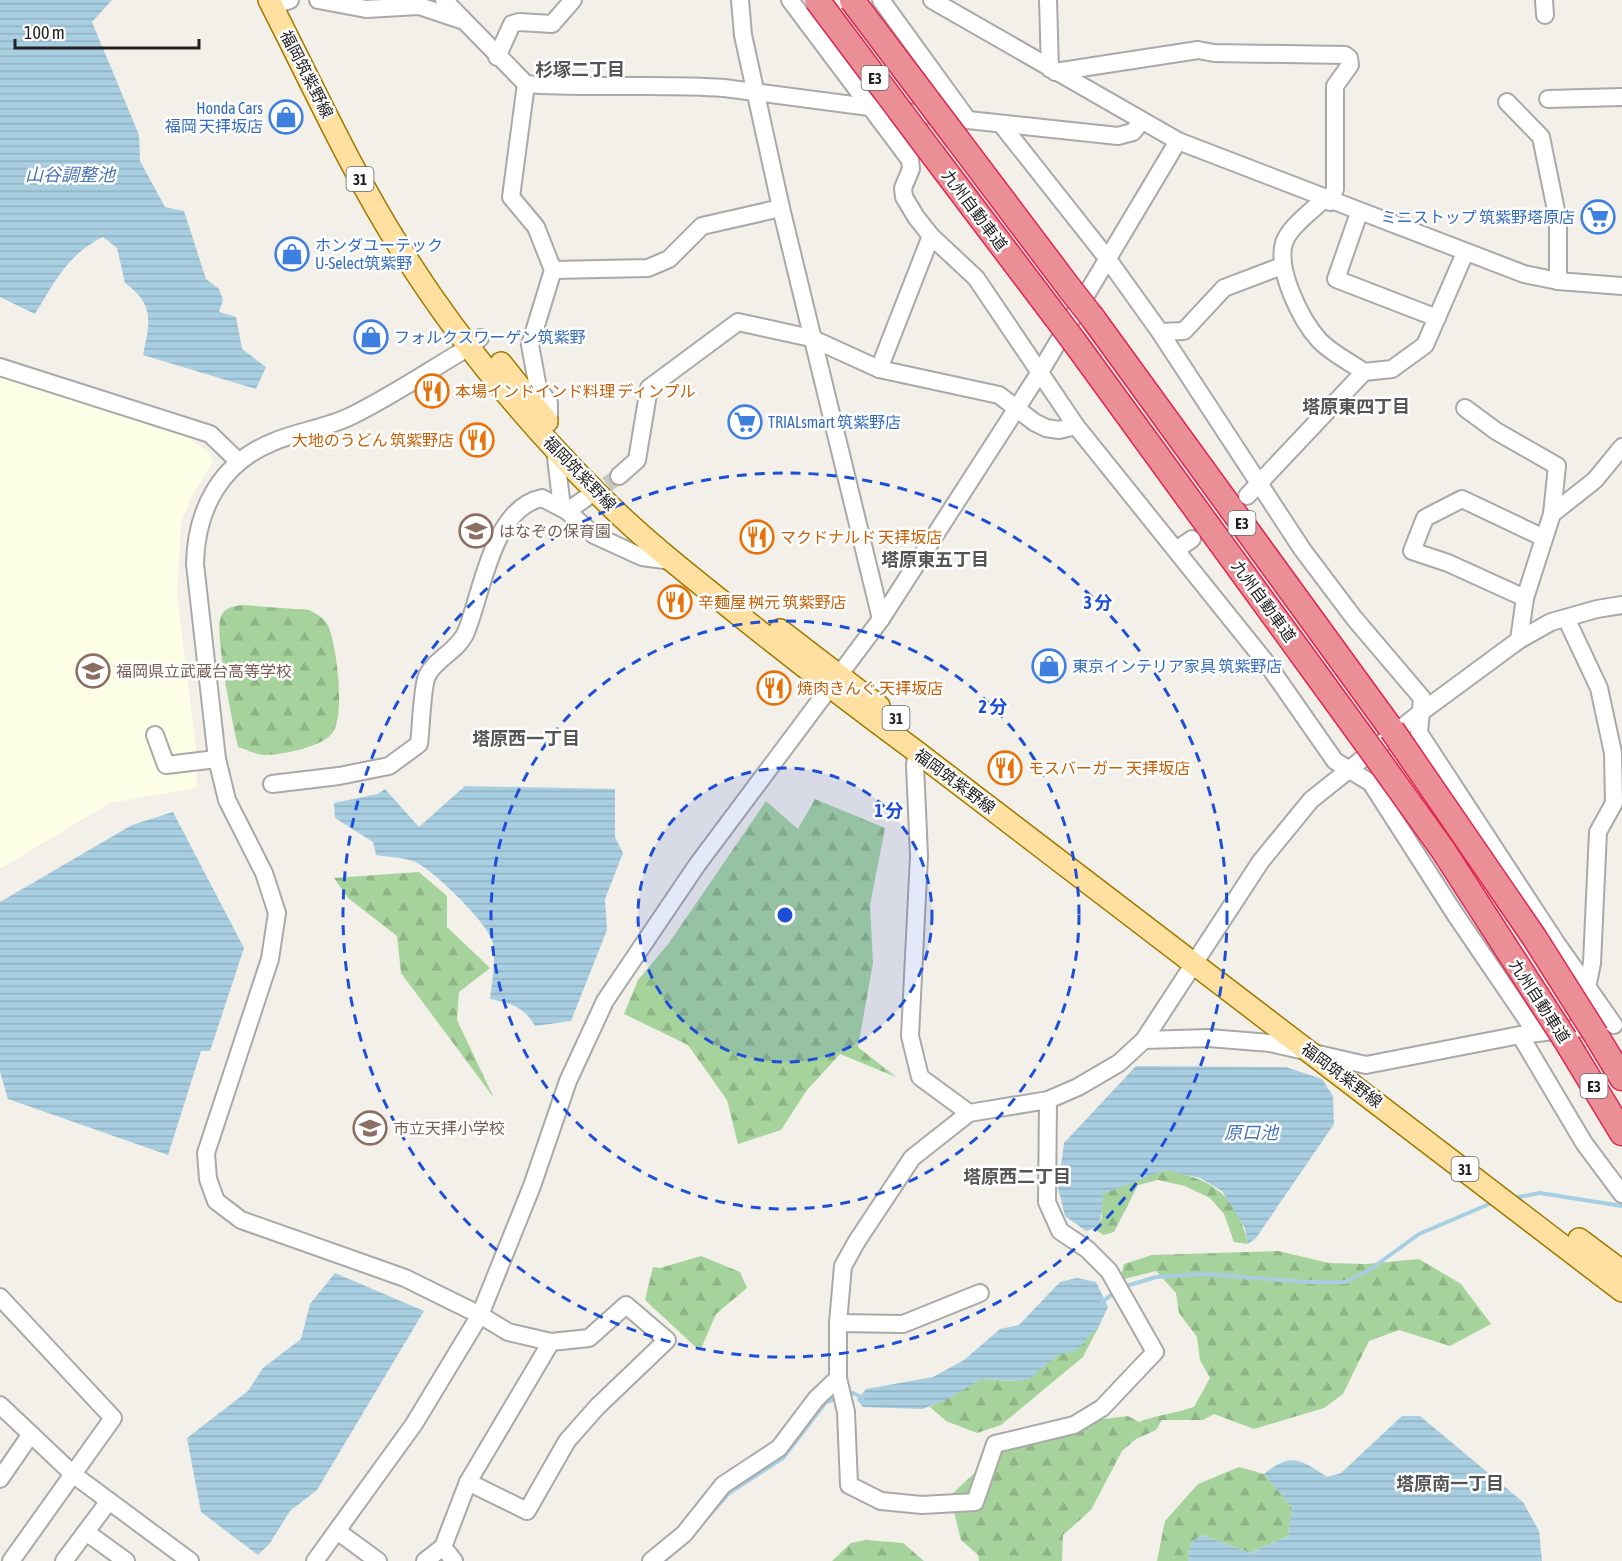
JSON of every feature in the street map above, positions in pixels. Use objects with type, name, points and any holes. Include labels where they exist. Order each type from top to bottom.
[{"type":"highway","name":"九州自動車道","points":[[817,0],[1076,344],[1443,850],[1565,1039],[1622,1133]]},
{"type":"highway","name":"九州自動車道","points":[[852,0],[963,130],[1071,289],[1392,730],[1534,937],[1610,1028],[1622,1078]]},
{"type":"main road","name":"福岡筑紫野線","points":[[281,0],[352,164],[396,241],[555,449],[603,500],[672,561],[1200,958],[1307,1050],[1622,1291]]},
{"type":"main road","name":"福岡筑紫野線","points":[[475,342],[549,423],[616,491],[917,752],[1345,1062],[1622,1271]]},
{"type":"street","points":[[318,0],[366,9],[418,6],[462,21]]},
{"type":"street","points":[[444,0],[497,57],[526,84],[564,87],[691,86],[869,107],[963,130],[1001,124],[1118,136],[1133,132],[1141,122]]},
{"type":"street","points":[[497,57],[512,24],[519,22],[552,24],[573,0]]},
{"type":"street","points":[[740,0],[743,35],[781,208],[811,338],[837,429],[881,619]]},
{"type":"street","points":[[790,0],[910,160],[911,169],[903,188],[904,197],[931,236],[976,278],[1077,426],[1268,665],[1335,760],[1371,783],[1528,1034],[1584,1143],[1622,1194]]},
{"type":"street","points":[[881,0],[963,130]]},
{"type":"street","points":[[932,0],[1141,122],[1178,141],[1359,213],[1524,274],[1558,281],[1622,286]]},
{"type":"street","points":[[1048,0],[1053,70]]},
{"type":"street","points":[[1053,70],[1198,50],[1214,53],[1345,56],[1349,58],[1350,65],[1335,86],[1335,189],[1327,200],[1288,235],[1284,244],[1282,266],[1296,303],[1321,342],[1364,372],[1392,369],[1425,345],[1465,253]]},
{"type":"street","points":[[526,84],[511,197],[536,227],[553,270],[530,345],[538,388],[549,403],[549,423]]},
{"type":"street","points":[[1548,99],[1622,98]]},
{"type":"street","points":[[1507,102],[1541,137],[1558,220],[1558,281]]},
{"type":"street","points":[[1001,124],[1107,258],[1160,332],[1195,389],[1262,483],[1302,549],[1347,610],[1422,698],[1419,733],[1587,988],[1610,1028],[1528,1034],[1373,1064],[1345,1062],[1307,1050],[1220,1039],[1144,1040]]},
{"type":"street","points":[[315,1561],[414,1424],[480,1315],[532,1186],[583,1044],[605,1001],[697,866],[881,619],[1040,372],[1178,141]]},
{"type":"street","points":[[553,270],[648,268],[669,259],[702,226],[781,208]]},
{"type":"street","points":[[1359,213],[1336,279],[1437,318]]},
{"type":"street","points":[[879,369],[931,236]]},
{"type":"street","points":[[1160,332],[1184,331],[1224,288],[1282,266]]},
{"type":"street","points":[[619,476],[637,460],[649,388],[738,322],[811,338],[879,369],[999,394],[1046,428],[1059,430],[1077,426]]},
{"type":"street","points":[[468,1482],[527,1511],[567,1441],[597,1407],[666,1340],[627,1305],[589,1338],[551,1342],[508,1332],[480,1315],[405,1278],[241,1220],[216,1201],[208,1179],[206,1153],[270,959],[277,913],[264,873],[227,800],[216,759],[195,564],[196,537],[211,495],[238,461],[272,442],[350,417],[475,342]]},
{"type":"street","points":[[0,367],[210,434],[238,461]]},
{"type":"street","points":[[1247,496],[1262,483],[1364,372]]},
{"type":"street","points":[[1465,408],[1496,431],[1557,466],[1552,514],[1525,598],[1519,640]]},
{"type":"street","points":[[1552,514],[1595,480],[1622,447]]},
{"type":"street","points":[[555,449],[565,510]]},
{"type":"street","points":[[272,784],[339,777],[389,766],[419,744],[426,677],[466,634],[480,582],[504,529],[518,510],[536,499],[542,498],[565,510],[594,535],[642,557],[672,561]]},
{"type":"street","points":[[565,510],[586,498]]},
{"type":"street","points":[[1525,598],[1449,563],[1412,551],[1425,518],[1462,499],[1544,538]]},
{"type":"street","points":[[1176,550],[1192,539]]},
{"type":"street","points":[[1048,1100],[1047,1202],[1052,1218],[1060,1231],[1087,1249],[1109,1271],[1155,1352],[1102,1408],[1074,1425],[995,1444],[975,1502],[922,1505],[881,1501],[849,1485],[846,1412],[838,1378],[838,1323],[843,1266],[856,1241],[912,1158],[969,1113],[1048,1100],[1119,1063],[1144,1040],[1200,958],[1261,861],[1292,820],[1311,800],[1420,713],[1519,640],[1551,622],[1622,605]]},
{"type":"street","points":[[1566,618],[1616,729],[1618,803],[1598,832],[1592,963],[1587,988]]},
{"type":"street","points":[[155,735],[166,765],[216,759]]},
{"type":"street","points":[[917,752],[915,765],[920,856],[910,1036],[921,1077],[969,1113]]},
{"type":"street","points":[[838,1323],[903,1324],[980,1293]]},
{"type":"street","points":[[0,1297],[112,1418],[74,1475],[11,1561]]},
{"type":"street","points":[[425,1561],[443,1547],[468,1482],[551,1342]]},
{"type":"street","points":[[651,1561],[684,1534],[723,1485],[778,1448],[816,1398],[838,1378]]},
{"type":"street","points":[[0,1405],[74,1475],[190,1561]]},
{"type":"street","points":[[0,1479],[31,1434]]},
{"type":"street","points":[[64,1561],[109,1501]]},
{"type":"street","points":[[337,1531],[378,1561]]},
{"type":"street","points":[[86,1532],[126,1561]]},
{"type":"street","points":[[443,1547],[454,1561]]},
{"type":"shaded area","name":"福岡県立武蔵台高等学校","points":[[0,378],[185,435],[208,452],[213,462],[192,496],[181,523],[177,595],[196,747],[197,788],[110,803],[0,869]]},
{"type":"green space","points":[[241,605],[309,610],[321,617],[328,625],[337,665],[339,711],[333,732],[321,742],[291,752],[271,755],[258,754],[238,747],[225,680],[220,626],[221,616],[225,611]]},
{"type":"green space","points":[[815,799],[885,828],[870,905],[873,963],[858,1047],[896,1077],[840,1054],[807,1090],[781,1130],[738,1144],[727,1100],[688,1045],[624,1014],[638,980],[669,943],[766,801],[798,829]]},
{"type":"green space","points":[[419,872],[447,896],[447,927],[490,968],[459,992],[457,1020],[494,1098],[401,973],[397,936],[348,898],[334,878]]},
{"type":"green space","points":[[1165,1170],[1196,1178],[1220,1192],[1237,1213],[1248,1244],[1234,1242],[1224,1214],[1210,1198],[1185,1186],[1158,1180],[1138,1185],[1114,1232],[1104,1235],[1093,1229],[1102,1218],[1102,1194]]},
{"type":"green space","points":[[1278,1251],[1329,1263],[1366,1264],[1419,1259],[1461,1284],[1491,1324],[1450,1346],[1399,1330],[1369,1341],[1343,1394],[1324,1408],[1254,1429],[1214,1414],[1203,1420],[1162,1420],[1156,1430],[1136,1439],[1122,1451],[1091,1510],[1063,1535],[1062,1561],[979,1561],[978,1555],[961,1540],[950,1496],[1000,1449],[1079,1422],[1128,1416],[1139,1422],[1194,1407],[1210,1378],[1200,1360],[1197,1337],[1179,1313],[1176,1293],[1156,1271],[1120,1280],[1124,1264],[1152,1255]]},
{"type":"green space","points":[[701,1256],[740,1272],[747,1288],[716,1314],[700,1351],[645,1300],[653,1267],[660,1268]]},
{"type":"green space","points":[[1099,1326],[1083,1357],[1001,1425],[977,1433],[946,1421],[930,1407],[982,1379],[1017,1381],[1029,1378],[1058,1355],[1077,1349]]},
{"type":"green space","points":[[1239,1467],[1264,1474],[1292,1507],[1288,1536],[1250,1553],[1202,1535],[1191,1543],[1188,1561],[1157,1561],[1165,1521],[1198,1484]]},
{"type":"green space","points":[[866,1540],[903,1543],[924,1561],[832,1561],[851,1543]]},
{"type":"water","name":"山谷調整池","points":[[0,0],[112,0],[92,22],[139,135],[140,161],[165,207],[184,211],[206,279],[219,289],[223,300],[219,312],[236,317],[242,349],[266,367],[256,389],[143,355],[148,324],[146,307],[135,291],[125,283],[117,248],[103,237],[71,260],[56,279],[35,314],[0,297]]},
{"type":"water","points":[[465,786],[615,789],[615,837],[623,853],[605,899],[607,930],[571,1021],[535,1026],[526,1014],[516,1007],[490,999],[494,950],[493,943],[482,923],[433,874],[413,861],[376,855],[373,842],[335,818],[334,803],[378,794],[385,789],[419,827]]},
{"type":"water","points":[[173,812],[244,948],[210,1051],[201,1051],[168,1155],[8,1099],[0,1072],[0,902],[132,825]]},
{"type":"water","name":"原口池","points":[[1136,1066],[1286,1067],[1322,1079],[1333,1096],[1334,1124],[1256,1238],[1248,1244],[1245,1228],[1222,1191],[1200,1178],[1165,1170],[1103,1194],[1101,1217],[1092,1229],[1086,1231],[1065,1216],[1058,1188],[1064,1143]]},
{"type":"water","points":[[335,1273],[424,1311],[317,1490],[290,1511],[270,1543],[258,1555],[201,1512],[187,1438],[248,1391],[263,1368],[301,1339],[310,1304]]},
{"type":"water","points":[[1077,1278],[1096,1282],[1108,1307],[1099,1326],[1077,1350],[1058,1355],[1029,1379],[1017,1381],[982,1379],[944,1401],[922,1409],[863,1407],[857,1400],[866,1389],[933,1377],[964,1360],[1000,1329],[1019,1325],[1060,1282]]},
{"type":"water","points":[[1402,1416],[1420,1416],[1523,1502],[1539,1531],[1542,1561],[1188,1561],[1191,1543],[1202,1535],[1250,1553],[1288,1536],[1292,1507],[1264,1474],[1281,1463],[1296,1460],[1327,1477],[1341,1473]]},
{"type":"waterway","points":[[1513,1198],[1540,1193],[1622,1206]]},
{"type":"waterway","points":[[1123,1287],[1156,1277],[1204,1274],[1307,1282],[1345,1282],[1368,1271],[1419,1234],[1494,1202]]},
{"type":"waterway","points":[[1101,1303],[1116,1291]]},
{"type":"waterway","points":[[845,1395],[853,1393],[863,1398]]},
{"type":"waterway","points":[[701,1525],[729,1493],[783,1458],[826,1402],[838,1398]]},
{"type":"waterway","points":[[664,1561],[686,1542]]},
{"type":"tunnel","points":[[587,498],[619,476]]},
{"type":"place","name":"Honda Cars 福岡 天拝坂店","points":[[286,117]]},
{"type":"place","name":"ミニストップ 筑紫野塔原店","points":[[1598,217]]},
{"type":"place","name":"ホンダユーテック U-Select筑紫野","points":[[292,254]]},
{"type":"place","name":"フォルクスワーゲン筑紫野","points":[[371,337]]},
{"type":"place","name":"本場インドインド料理 ディンプル","points":[[432,391]]},
{"type":"place","name":"TRIALsmart 筑紫野店","points":[[745,422]]},
{"type":"place","name":"大地のうどん 筑紫野店","points":[[477,440]]},
{"type":"place","name":"はなぞの保育園","points":[[476,531]]},
{"type":"place","name":"マクドナルド 天拝坂店","points":[[757,537]]},
{"type":"place","name":"辛麺屋 桝元 筑紫野店","points":[[675,602]]},
{"type":"place","name":"東京インテリア家具 筑紫野店","points":[[1049,666]]},
{"type":"place","name":"福岡県立武蔵台高等学校","points":[[93,671]]},
{"type":"place","name":"焼肉きんぐ 天拝坂店","points":[[774,688]]},
{"type":"place","name":"モスバーガー 天拝坂店","points":[[1005,768]]},
{"type":"place","name":"市立天拝小学校","points":[[370,1128]]},
{"type":"district","name":"杉塚二丁目","points":[[580,69]]},
{"type":"district","name":"塔原東四丁目","points":[[1356,406]]},
{"type":"district","name":"塔原東五丁目","points":[[935,559]]},
{"type":"district","name":"塔原西一丁目","points":[[526,738]]},
{"type":"district","name":"塔原西二丁目","points":[[1017,1176]]},
{"type":"district","name":"塔原南一丁目","points":[[1450,1483]]}]
